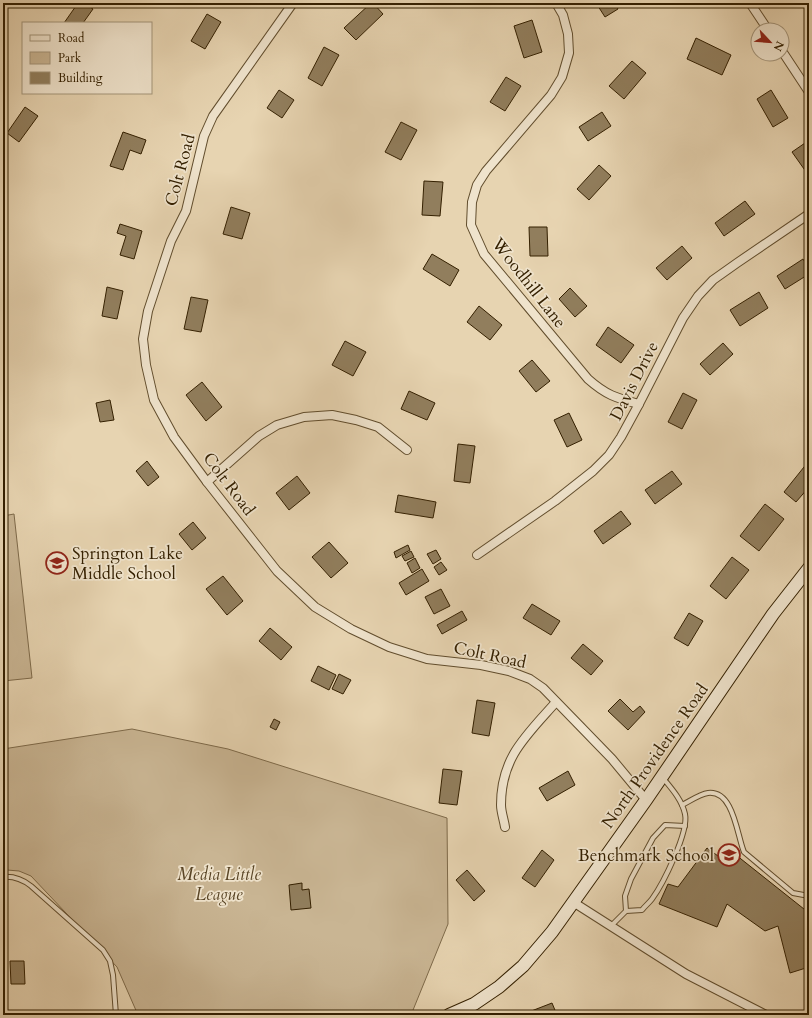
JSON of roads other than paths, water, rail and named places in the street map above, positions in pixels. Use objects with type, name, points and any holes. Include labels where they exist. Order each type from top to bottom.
[{"type":"main road","name":"North Providence Road","points":[[449,1015],[474,1004],[499,987],[523,966],[552,932],[646,800],[773,614],[809,568]]},
{"type":"street","name":"Colt Road","points":[[293,3],[213,116],[204,136],[186,211],[171,241],[148,311],[143,339],[146,365],[154,400],[174,437],[207,482],[277,571],[315,607],[351,629],[390,647],[427,658],[481,665],[509,671],[530,679],[543,688],[612,759],[646,800]]},
{"type":"street","name":"Woodhill Lane","points":[[556,3],[562,15],[568,34],[569,52],[562,77],[551,95],[486,171],[477,185],[472,202],[472,225],[484,254],[588,380],[602,391],[616,398],[639,404]]},
{"type":"street","points":[[750,3],[763,22]]},
{"type":"street","points":[[789,62],[809,92]]},
{"type":"street","name":"Davis Drive","points":[[477,555],[555,501],[593,471],[609,455],[622,437],[683,318],[698,296],[713,280],[809,214]]},
{"type":"street","points":[[207,482],[258,436],[277,425],[304,417],[332,415],[356,420],[378,428],[407,450]]},
{"type":"street","points":[[505,826],[501,806],[504,777],[512,755],[527,735],[556,702]]},
{"type":"street","points":[[573,902],[686,974],[766,1015]]},
{"type":"lane","points":[[611,926],[626,911],[642,910],[652,899],[670,866],[683,836],[686,815],[681,801],[662,776]]},
{"type":"lane","points":[[682,805],[708,793],[722,798],[726,801],[731,810],[744,852],[793,893],[809,896]]},
{"type":"lane","points":[[626,911],[625,896],[631,879],[653,838],[665,825],[685,826]]},
{"type":"lane","points":[[3,877],[23,880],[103,950],[110,961],[113,975],[116,1015]]},
{"type":"place","name":"Springton Lake Middle School","points":[[57,563]]},
{"type":"place","name":"Benchmark School","points":[[729,855]]},
{"type":"park label","name":"Media Little League","points":[[219,884]]}]
